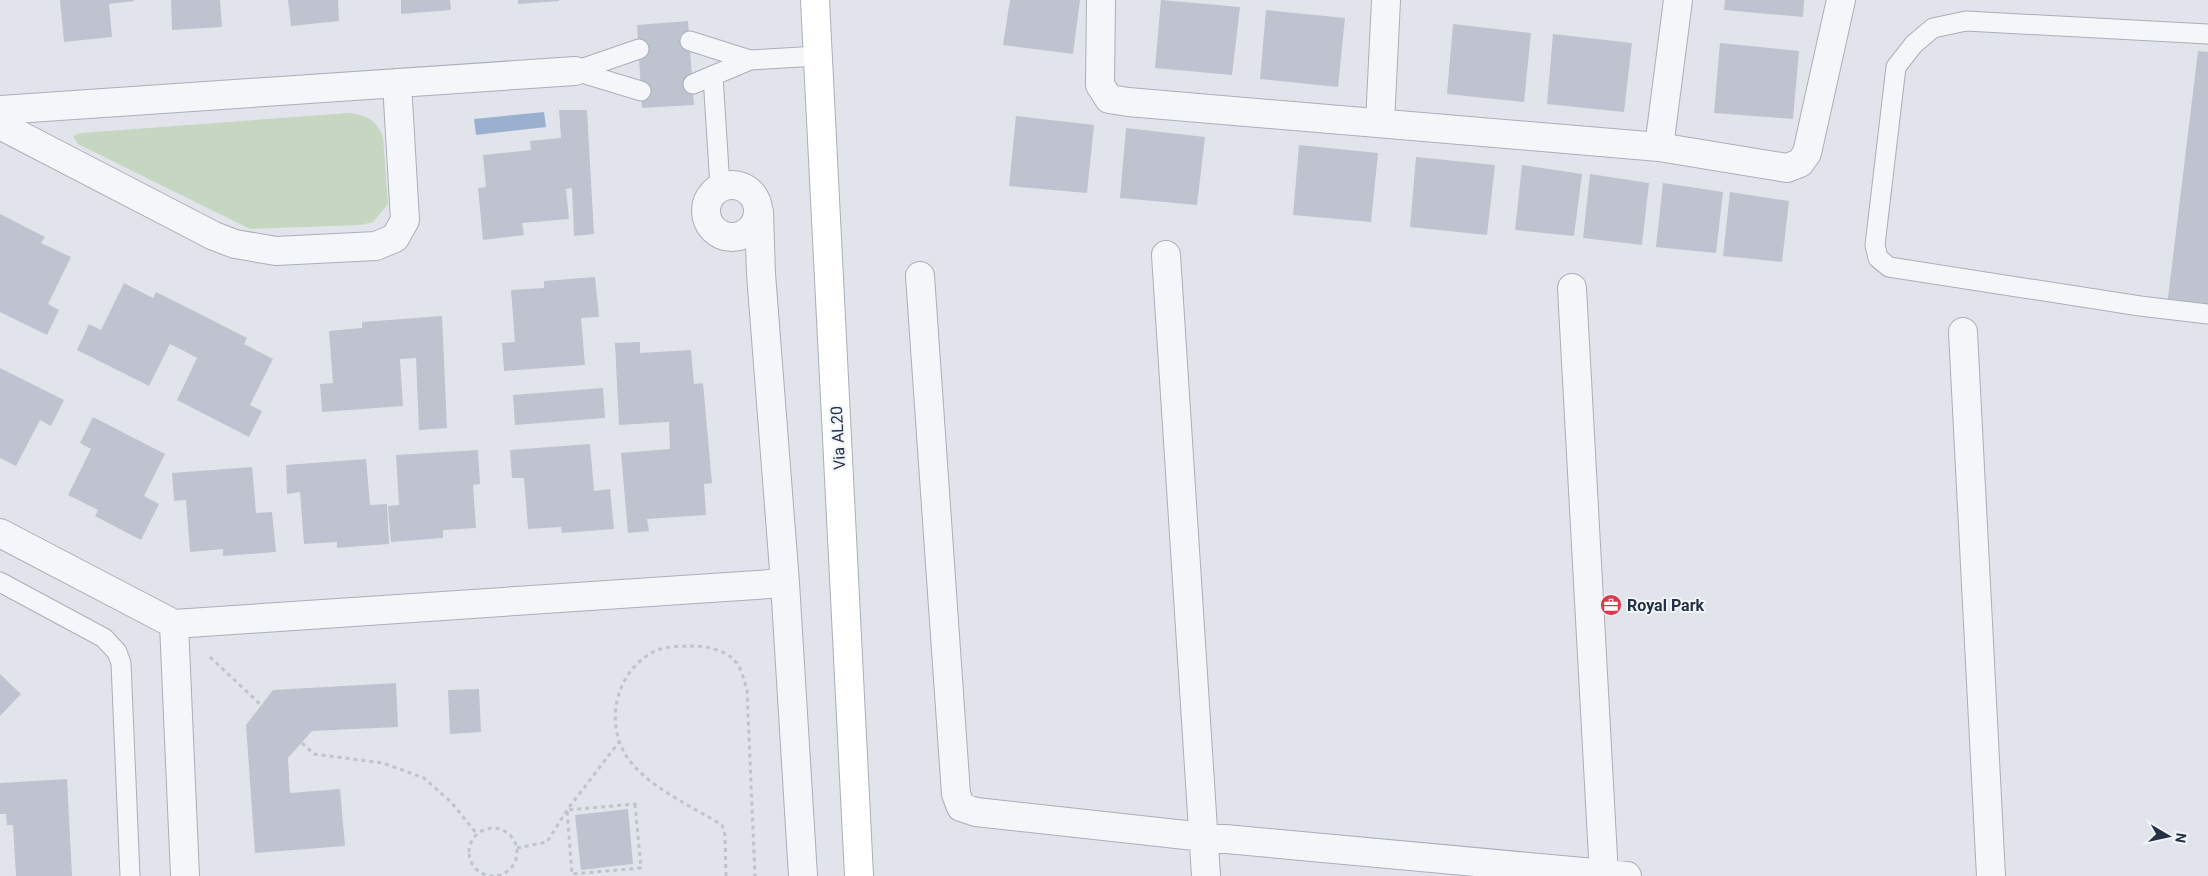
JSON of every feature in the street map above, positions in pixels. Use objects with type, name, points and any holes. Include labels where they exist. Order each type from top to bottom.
[{"type":"street","name":"Via AL20","points":[[815,0],[859,876]]},
{"type":"street","points":[[1102,0],[1100,85],[1109,99],[1659,147],[1787,168],[1800,163],[1807,153],[1841,0]]},
{"type":"street","points":[[1380,123],[1386,0]]},
{"type":"street","points":[[1659,147],[1678,0]]},
{"type":"street","points":[[0,110],[575,71]]},
{"type":"street","points":[[0,125],[214,236],[235,244],[276,251],[376,246],[395,238],[405,220],[396,83]]},
{"type":"street","points":[[759,212],[754,227],[749,232],[734,237],[725,237],[717,233],[706,218],[705,210],[708,200],[720,187],[738,185],[746,188],[753,194],[759,212],[761,274],[785,582],[803,876]]},
{"type":"street","points":[[734,237],[754,259],[761,274]]},
{"type":"street","points":[[1166,255],[1206,876]]},
{"type":"street","points":[[920,276],[956,794],[961,806],[976,812],[1204,838],[1612,875],[1572,288]]},
{"type":"street","points":[[1963,332],[1991,876]]},
{"type":"street","points":[[0,534],[174,624],[785,582]]},
{"type":"street","points":[[174,624],[185,876]]},
{"type":"lane","points":[[2208,34],[1966,21],[1933,28],[1914,44],[1896,67],[1875,245],[1878,258],[1889,267],[2140,306],[2208,314]]},
{"type":"lane","points":[[690,41],[750,60]]},
{"type":"lane","points":[[575,71],[638,49]]},
{"type":"lane","points":[[693,84],[750,60],[818,56]]},
{"type":"lane","points":[[575,71],[641,90]]},
{"type":"lane","points":[[713,76],[720,187]]},
{"type":"lane","points":[[0,582],[104,638],[117,652],[121,663],[130,876]]},
{"type":"path","points":[[726,876],[722,825],[652,781],[638,770],[627,757],[619,742],[615,722],[616,704],[621,687],[630,672],[654,651],[686,646],[703,646],[720,651],[733,658],[742,672],[747,690],[755,876]]},
{"type":"path","points":[[207,654],[261,705]]},
{"type":"path","points":[[517,848],[547,842],[567,810],[619,742]]},
{"type":"path","points":[[302,743],[314,754],[382,763],[424,778],[451,802],[477,834]]},
{"type":"path","points":[[635,804],[641,868],[572,874],[567,810],[635,804]]},
{"type":"path","points":[[490,828],[498,828],[510,834],[517,848],[514,864],[501,875],[485,874],[473,864],[470,856],[472,840],[477,834],[490,828]]},
{"type":"green space","points":[[349,113],[370,119],[377,126],[383,137],[388,204],[373,222],[361,225],[250,229],[78,144],[73,136],[81,133]]},
{"type":"water","points":[[544,112],[546,127],[476,135],[474,119]]},
{"type":"building","points":[[60,0],[134,1],[109,4],[112,37],[64,42]]},
{"type":"building","points":[[171,0],[220,0],[222,27],[172,30]]},
{"type":"building","points":[[288,0],[338,0],[339,21],[291,26]]},
{"type":"building","points":[[401,0],[450,0],[451,10],[401,14]]},
{"type":"building","points":[[518,0],[559,0],[559,1],[518,4]]},
{"type":"building","points":[[1010,0],[1080,0],[1073,54],[1003,45]]},
{"type":"building","points":[[1161,0],[1240,7],[1232,75],[1155,68]]},
{"type":"building","points":[[1725,0],[1804,0],[1803,17],[1724,10]]},
{"type":"building","points":[[1266,10],[1345,18],[1338,87],[1260,79]]},
{"type":"building","points":[[688,21],[694,105],[642,108],[637,25]]},
{"type":"building","points":[[1453,24],[1531,33],[1524,102],[1447,94]]},
{"type":"building","points":[[1553,34],[1632,43],[1624,112],[1547,104]]},
{"type":"building","points":[[1720,43],[1799,51],[1793,119],[1714,113]]},
{"type":"building","points":[[2198,51],[2208,52],[2208,311],[2167,306]]},
{"type":"building","points":[[559,110],[587,110],[594,234],[574,236],[572,188],[566,189],[569,219],[522,223],[524,235],[483,240],[478,188],[486,187],[483,155],[531,150],[530,141],[561,138]]},
{"type":"building","points":[[1016,116],[1094,125],[1087,193],[1009,186]]},
{"type":"building","points":[[1126,128],[1205,137],[1197,205],[1120,198]]},
{"type":"building","points":[[1299,145],[1378,153],[1371,222],[1293,215]]},
{"type":"building","points":[[1416,157],[1495,165],[1487,235],[1410,227]]},
{"type":"building","points":[[1522,165],[1582,174],[1574,236],[1515,230]]},
{"type":"building","points":[[1590,174],[1649,183],[1642,245],[1583,238]]},
{"type":"building","points":[[1663,183],[1723,192],[1716,253],[1656,247]]},
{"type":"building","points":[[1730,192],[1789,201],[1782,262],[1723,256]]},
{"type":"building","points":[[0,214],[45,237],[41,243],[71,257],[48,304],[59,310],[47,335],[0,312]]},
{"type":"building","points":[[595,277],[599,317],[581,318],[585,365],[504,371],[502,343],[515,342],[511,290],[544,288],[544,281]]},
{"type":"building","points":[[124,283],[153,298],[156,292],[200,314],[247,338],[244,344],[273,359],[250,405],[262,411],[249,437],[177,400],[197,358],[182,350],[170,344],[149,386],[77,350],[89,324],[101,330]]},
{"type":"building","points":[[442,316],[447,428],[419,430],[416,358],[400,359],[403,406],[322,412],[320,384],[333,383],[329,331],[362,328],[362,322]]},
{"type":"building","points":[[640,342],[640,353],[691,350],[694,384],[703,383],[712,483],[704,484],[706,515],[647,519],[649,531],[628,533],[621,453],[670,449],[669,422],[619,425],[615,343]]},
{"type":"building","points":[[0,368],[64,400],[51,426],[40,420],[16,466],[0,458]]},
{"type":"building","points":[[603,388],[605,418],[515,425],[513,395]]},
{"type":"building","points":[[93,417],[165,454],[144,496],[159,504],[141,540],[95,516],[98,510],[68,495],[91,449],[80,443]]},
{"type":"building","points":[[590,444],[594,491],[610,489],[614,529],[562,533],[561,527],[528,529],[524,478],[512,478],[510,450]]},
{"type":"building","points":[[478,450],[480,484],[473,485],[476,528],[443,530],[443,538],[391,542],[388,506],[399,505],[396,455]]},
{"type":"building","points":[[366,459],[370,505],[387,504],[389,544],[337,548],[337,542],[304,544],[300,492],[287,494],[286,465]]},
{"type":"building","points":[[252,467],[256,513],[272,512],[276,552],[223,556],[223,549],[190,552],[186,500],[174,501],[172,473]]},
{"type":"building","points":[[0,674],[21,694],[0,716]]},
{"type":"building","points":[[396,683],[398,727],[312,731],[288,758],[290,793],[340,789],[345,846],[255,853],[246,725],[273,690]]},
{"type":"building","points":[[479,689],[481,732],[450,734],[448,690]]},
{"type":"building","points":[[67,779],[72,876],[16,876],[13,825],[7,825],[6,814],[0,814],[0,783]]},
{"type":"building","points":[[628,809],[633,864],[581,870],[575,815]]},
{"type":"place","name":"Royal Park","points":[[1611,605]]}]
